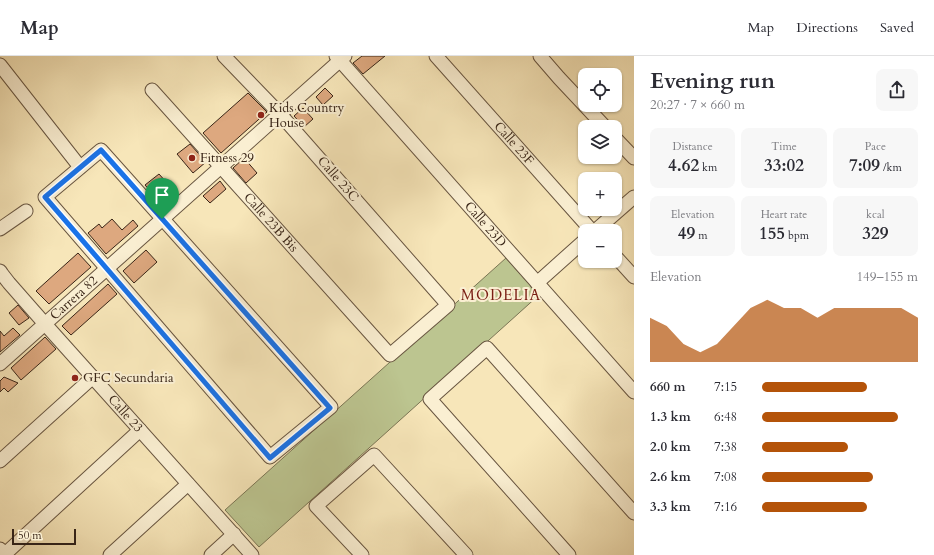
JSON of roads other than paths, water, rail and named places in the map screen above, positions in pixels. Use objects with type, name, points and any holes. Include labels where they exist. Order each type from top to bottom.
[{"type":"street","name":"Calle 23C","points":[[224,56],[280,114],[448,305],[390,355]]},
{"type":"street","name":"Calle 23F","points":[[436,56],[586,224]]},
{"type":"street","points":[[540,56],[598,120]]},
{"type":"street","name":"Carrera 82","points":[[0,364],[280,114],[340,57]]},
{"type":"street","name":"Calle 23D","points":[[340,57],[634,392]]},
{"type":"street","points":[[0,65],[25,102],[80,168]]},
{"type":"street","name":"Calle 23B Bis","points":[[152,90],[390,355]]},
{"type":"street","points":[[622,145],[634,158]]},
{"type":"street","points":[[101,150],[330,408],[270,458],[45,197],[80,168],[101,150]]},
{"type":"street","points":[[603,224],[634,197]]},
{"type":"street","points":[[0,229],[26,211]]},
{"type":"street","points":[[537,283],[578,246]]},
{"type":"street","points":[[622,264],[634,277]]},
{"type":"street","name":"Calle 23","points":[[0,271],[45,324],[252,555]]},
{"type":"street","points":[[569,555],[430,399],[487,348],[634,513]]},
{"type":"street","points":[[0,462],[93,377]]},
{"type":"street","points":[[2,552],[140,430]]},
{"type":"street","points":[[362,555],[316,506],[374,454],[466,555]]},
{"type":"street","points":[[110,555],[188,484]]},
{"type":"street","points":[[211,555],[234,534]]},
{"type":"place","name":"Kids Country House","points":[[261,115]]},
{"type":"place","name":"Fitness 29","points":[[192,158]]},
{"type":"place","name":"GFC Secundaria","points":[[75,378]]},
{"type":"district","name":"MODELIA","points":[[501,295]]}]
